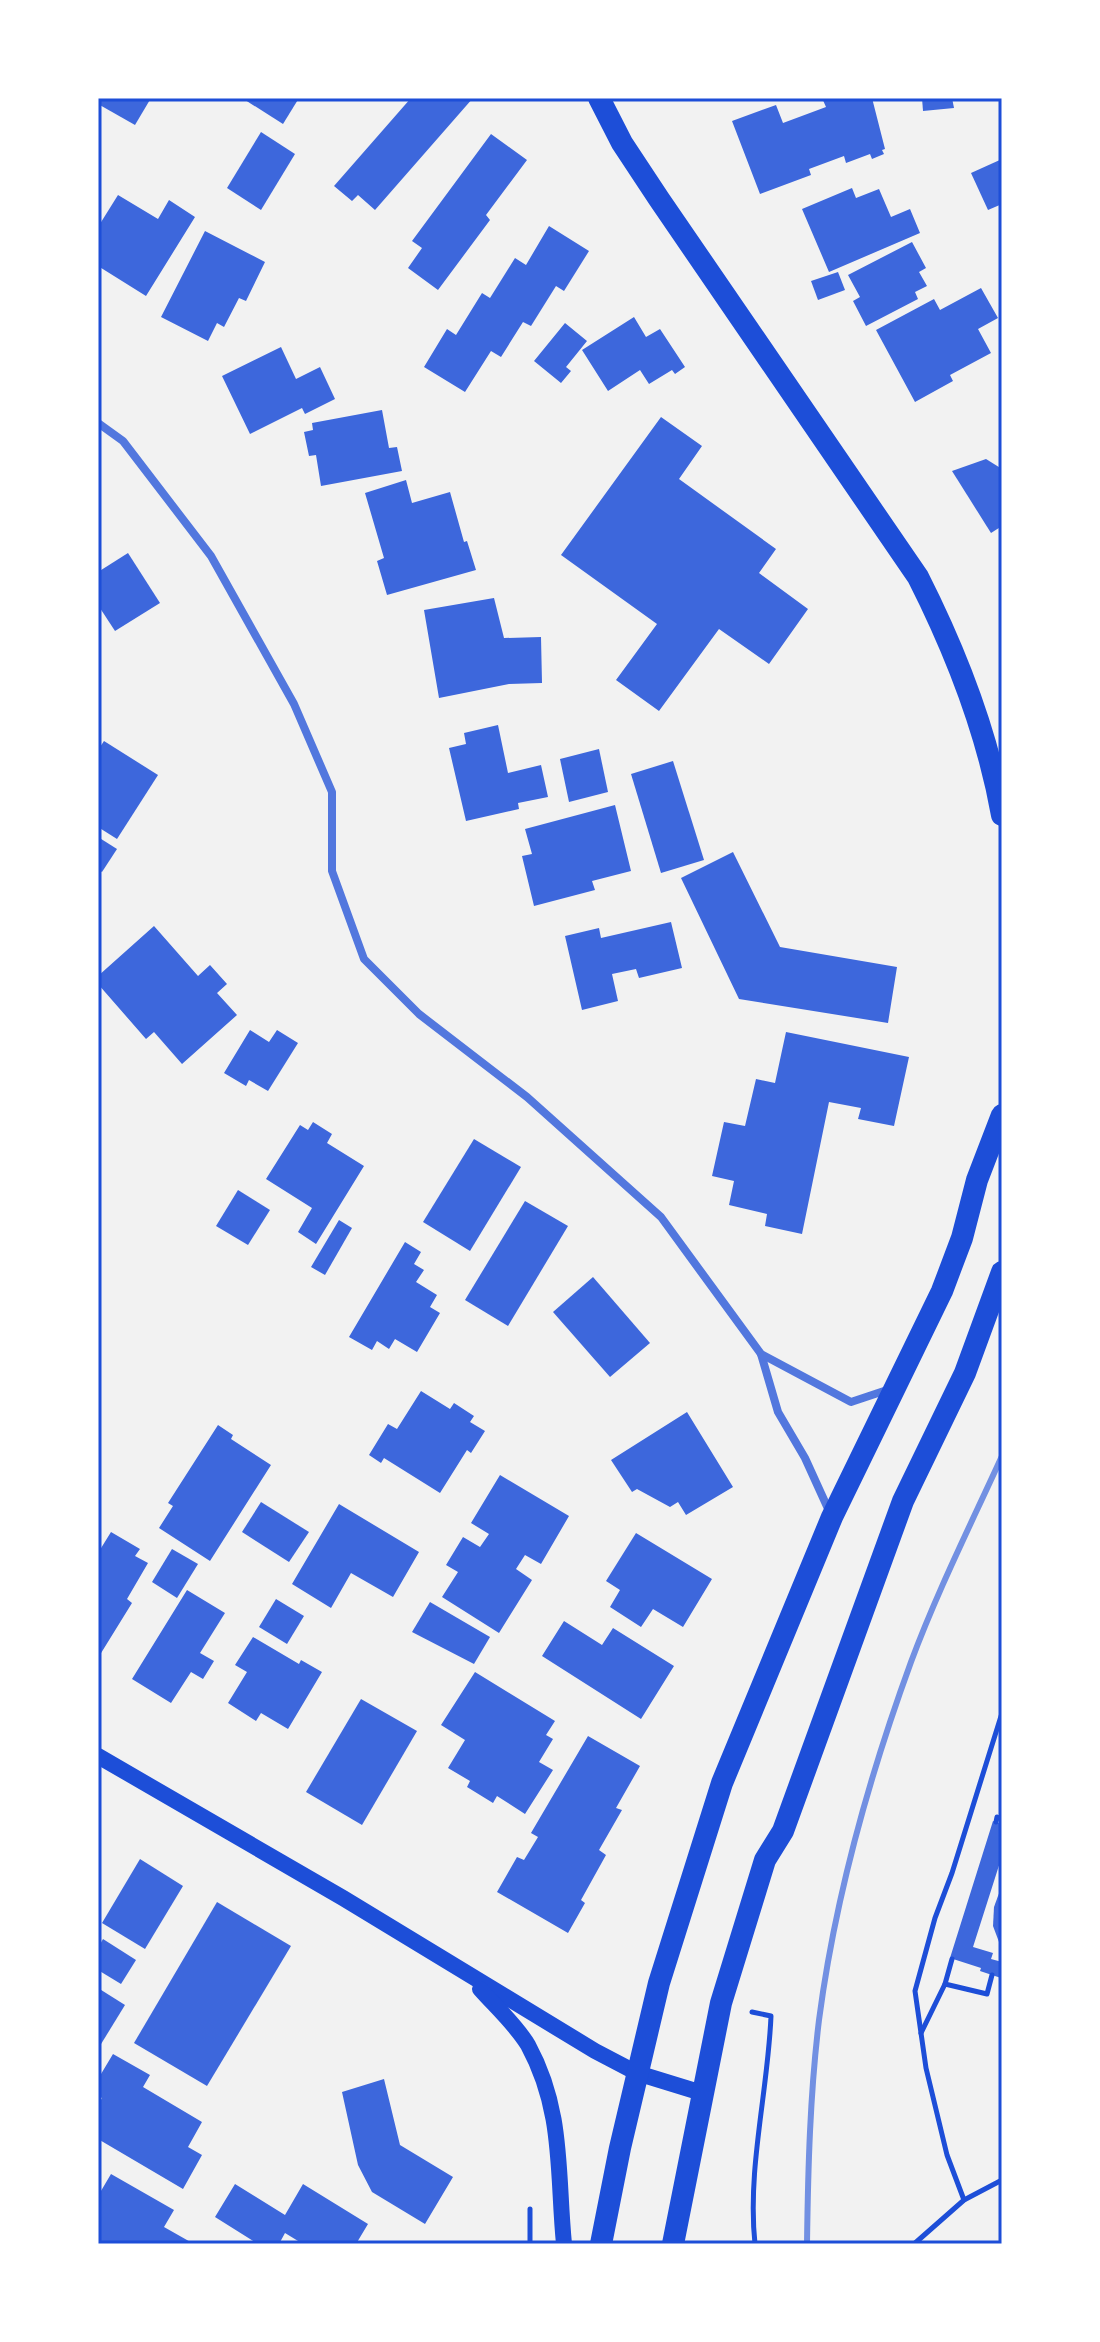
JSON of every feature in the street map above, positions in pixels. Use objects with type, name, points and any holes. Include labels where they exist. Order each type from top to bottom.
[{"type":"highway","points":[[599,98],[622,143],[659,199],[918,577],[947,634],[971,698],[1002,815]]},
{"type":"highway","points":[[601,2244],[659,1983],[722,1783],[832,1517],[947,1278],[962,1238],[977,1180],[1002,1115]]},
{"type":"highway","points":[[673,2244],[721,2003],[765,1860],[783,1831],[903,1501],[965,1373],[1002,1272]]},
{"type":"main road","points":[[98,1756],[637,2073],[702,2093]]},
{"type":"main road","points":[[470,1977],[527,2043],[543,2082],[556,2121],[564,2244]]},
{"type":"street","points":[[98,423],[123,441],[211,556],[294,704],[332,792],[332,871],[364,959],[419,1014],[527,1097],[661,1217],[761,1354],[778,1412],[805,1458],[832,1517]]},
{"type":"street","points":[[761,1354],[851,1402],[897,1387]]},
{"type":"path","points":[[964,2200],[947,2155],[920,2035],[915,1991],[935,1918],[1002,1713]]},
{"type":"path","points":[[920,2035],[945,1984],[952,1959]]},
{"type":"path","points":[[945,1984],[987,1994],[992,1975]]},
{"type":"path","points":[[752,2012],[771,2016],[769,2062],[756,2165],[755,2244]]},
{"type":"path","points":[[914,2244],[964,2200],[1002,2180]]},
{"type":"building","points":[[98,98],[151,98],[135,125],[98,104]]},
{"type":"building","points":[[242,98],[299,98],[283,124]]},
{"type":"building","points":[[411,98],[473,98],[375,210],[358,195],[352,201],[334,186]]},
{"type":"building","points":[[822,98],[872,98],[884,154],[872,159],[870,154],[846,163],[844,156],[809,169],[811,175],[760,194],[732,121],[776,105],[783,123],[826,107]]},
{"type":"building","points":[[922,98],[952,98],[954,108],[923,111]]},
{"type":"building","points":[[261,132],[295,154],[261,210],[227,188]]},
{"type":"building","points":[[491,134],[527,160],[486,215],[490,220],[438,290],[408,268],[422,248],[412,241]]},
{"type":"building","points":[[1002,159],[1002,204],[988,210],[971,173]]},
{"type":"building","points":[[852,188],[856,198],[879,189],[891,217],[910,209],[920,233],[829,272],[802,209]]},
{"type":"building","points":[[118,195],[158,219],[169,200],[195,217],[146,296],[98,266],[98,227]]},
{"type":"building","points":[[549,226],[589,251],[564,291],[556,286],[531,326],[523,322],[501,357],[491,351],[465,392],[424,367],[447,329],[456,335],[482,293],[490,298],[515,258],[526,265]]},
{"type":"building","points":[[205,231],[265,262],[246,301],[239,298],[224,327],[217,323],[208,341],[161,317]]},
{"type":"building","points":[[912,242],[926,268],[919,272],[927,286],[915,292],[918,299],[866,326],[853,301],[860,297],[848,275]]},
{"type":"building","points":[[838,272],[845,290],[818,300],[811,281]]},
{"type":"building","points":[[981,288],[998,318],[978,329],[991,353],[950,375],[953,381],[915,402],[876,330],[934,299],[940,310]]},
{"type":"building","points":[[634,317],[646,337],[660,329],[685,367],[675,374],[672,370],[649,384],[640,370],[608,391],[582,350]]},
{"type":"building","points":[[565,323],[587,341],[566,367],[571,371],[561,383],[534,361]]},
{"type":"building","points":[[281,347],[296,379],[320,367],[335,399],[305,414],[302,408],[250,434],[222,376]]},
{"type":"building","points":[[382,410],[389,448],[397,447],[402,471],[321,486],[316,455],[309,456],[304,432],[313,430],[312,423]]},
{"type":"building","points":[[661,417],[702,446],[679,479],[776,549],[759,573],[808,609],[769,664],[719,629],[659,711],[616,680],[657,624],[561,555]]},
{"type":"building","points":[[986,459],[1002,469],[1002,526],[991,533],[952,471]]},
{"type":"building","points":[[406,480],[412,503],[450,492],[464,542],[467,541],[476,570],[387,595],[377,561],[384,558],[365,493]]},
{"type":"building","points":[[128,553],[160,603],[115,631],[98,605],[98,572]]},
{"type":"building","points":[[494,598],[504,638],[541,637],[542,683],[509,684],[439,698],[424,610]]},
{"type":"building","points":[[498,725],[508,773],[541,765],[548,797],[518,803],[519,809],[466,821],[449,748],[466,744],[464,733]]},
{"type":"building","points":[[104,741],[158,775],[117,839],[98,827],[98,750]]},
{"type":"building","points":[[599,749],[608,792],[569,802],[560,759]]},
{"type":"building","points":[[673,761],[704,860],[661,873],[631,774]]},
{"type":"building","points":[[615,805],[631,871],[592,881],[595,890],[534,906],[522,856],[532,854],[525,829]]},
{"type":"building","points":[[98,837],[117,849],[102,872],[98,870]]},
{"type":"building","points":[[733,852],[780,947],[897,967],[888,1023],[739,999],[681,878]]},
{"type":"building","points":[[671,922],[682,968],[639,978],[636,969],[612,974],[618,1001],[582,1010],[565,936],[599,928],[601,938]]},
{"type":"building","points":[[154,926],[198,976],[210,965],[227,984],[217,993],[237,1015],[182,1064],[154,1032],[146,1039],[98,984],[98,976]]},
{"type":"building","points":[[250,1030],[269,1042],[277,1030],[298,1043],[268,1091],[249,1080],[246,1086],[224,1073]]},
{"type":"building","points":[[786,1032],[909,1057],[894,1126],[858,1119],[861,1108],[829,1102],[802,1234],[765,1226],[767,1214],[729,1205],[734,1181],[712,1176],[724,1122],[745,1126],[756,1079],[775,1083]]},
{"type":"building","points":[[313,1122],[332,1134],[327,1143],[364,1166],[316,1244],[298,1232],[312,1208],[266,1179],[300,1125],[308,1130]]},
{"type":"building","points":[[474,1139],[521,1167],[470,1251],[423,1222]]},
{"type":"building","points":[[238,1190],[270,1210],[248,1245],[216,1226]]},
{"type":"building","points":[[525,1201],[568,1226],[508,1326],[465,1300]]},
{"type":"building","points":[[339,1220],[352,1228],[325,1275],[311,1267]]},
{"type":"building","points":[[405,1242],[421,1252],[414,1264],[424,1270],[416,1282],[437,1295],[430,1307],[440,1313],[417,1352],[395,1339],[389,1349],[377,1341],[372,1350],[349,1337]]},
{"type":"building","points":[[593,1277],[650,1343],[610,1377],[553,1312]]},
{"type":"building","points":[[421,1391],[450,1409],[454,1403],[474,1416],[470,1422],[485,1431],[471,1453],[467,1450],[440,1493],[384,1458],[381,1463],[369,1455],[388,1424],[397,1429]]},
{"type":"building","points":[[687,1412],[733,1487],[686,1515],[678,1502],[670,1507],[637,1489],[632,1492],[611,1460]]},
{"type":"building","points":[[218,1425],[233,1435],[231,1439],[271,1465],[210,1561],[159,1528],[173,1506],[168,1503]]},
{"type":"building","points":[[500,1475],[569,1516],[541,1564],[525,1555],[516,1569],[532,1580],[499,1633],[442,1597],[458,1572],[446,1565],[463,1537],[480,1547],[489,1534],[471,1523]]},
{"type":"building","points":[[261,1502],[309,1532],[289,1562],[242,1532]]},
{"type":"building","points":[[339,1504],[419,1552],[393,1597],[351,1573],[331,1608],[292,1584]]},
{"type":"building","points":[[111,1532],[140,1549],[135,1556],[148,1563],[127,1599],[132,1603],[98,1658],[98,1553]]},
{"type":"building","points":[[636,1533],[712,1579],[683,1627],[653,1609],[641,1627],[610,1607],[620,1590],[606,1581]]},
{"type":"building","points":[[172,1549],[198,1564],[177,1598],[152,1582]]},
{"type":"building","points":[[187,1590],[225,1613],[200,1653],[214,1661],[203,1679],[191,1672],[171,1703],[132,1679]]},
{"type":"building","points":[[276,1599],[304,1616],[287,1644],[259,1627]]},
{"type":"building","points":[[430,1602],[490,1637],[474,1664],[412,1632]]},
{"type":"building","points":[[564,1621],[602,1645],[613,1628],[674,1666],[641,1719],[542,1656]]},
{"type":"building","points":[[253,1637],[299,1664],[301,1660],[322,1672],[288,1729],[261,1713],[256,1721],[228,1703],[247,1672],[235,1665]]},
{"type":"building","points":[[475,1672],[555,1721],[546,1735],[553,1739],[539,1762],[553,1770],[525,1814],[497,1796],[493,1803],[467,1787],[470,1781],[448,1768],[465,1740],[441,1725]]},
{"type":"building","points":[[361,1699],[417,1731],[362,1825],[306,1792]]},
{"type":"building","points":[[588,1736],[640,1766],[616,1808],[622,1810],[599,1850],[606,1855],[581,1900],[585,1903],[568,1933],[497,1892],[517,1857],[524,1860],[538,1837],[531,1833]]},
{"type":"building","points":[[993,1821],[1002,1824],[1002,1856],[973,1947],[993,1953],[991,1959],[1002,1962],[1001,1978],[950,1958]]},
{"type":"building","points":[[140,1859],[183,1886],[145,1949],[102,1923]]},
{"type":"building","points":[[1002,1885],[1002,1950],[993,1926],[994,1907]]},
{"type":"building","points":[[217,1902],[291,1946],[207,2086],[134,2043]]},
{"type":"building","points":[[103,1939],[136,1960],[121,1984],[98,1970],[98,1948]]},
{"type":"building","points":[[98,1988],[125,2005],[98,2049]]},
{"type":"building","points":[[113,2054],[150,2075],[143,2087],[202,2122],[188,2147],[202,2155],[183,2189],[98,2139],[98,2105],[102,2098],[98,2096],[98,2079]]},
{"type":"building","points":[[384,2079],[400,2145],[453,2177],[425,2224],[372,2192],[358,2165],[342,2092]]},
{"type":"building","points":[[111,2174],[174,2210],[164,2227],[194,2244],[105,2244],[98,2240],[98,2196]]},
{"type":"building","points":[[235,2184],[285,2215],[303,2184],[368,2224],[356,2244],[303,2244],[285,2233],[279,2244],[258,2244],[215,2217]]},
{"type":"railway","points":[[807,2244],[810,2132],[819,2020],[834,1929],[855,1838],[911,1662],[1002,1456]]}]
